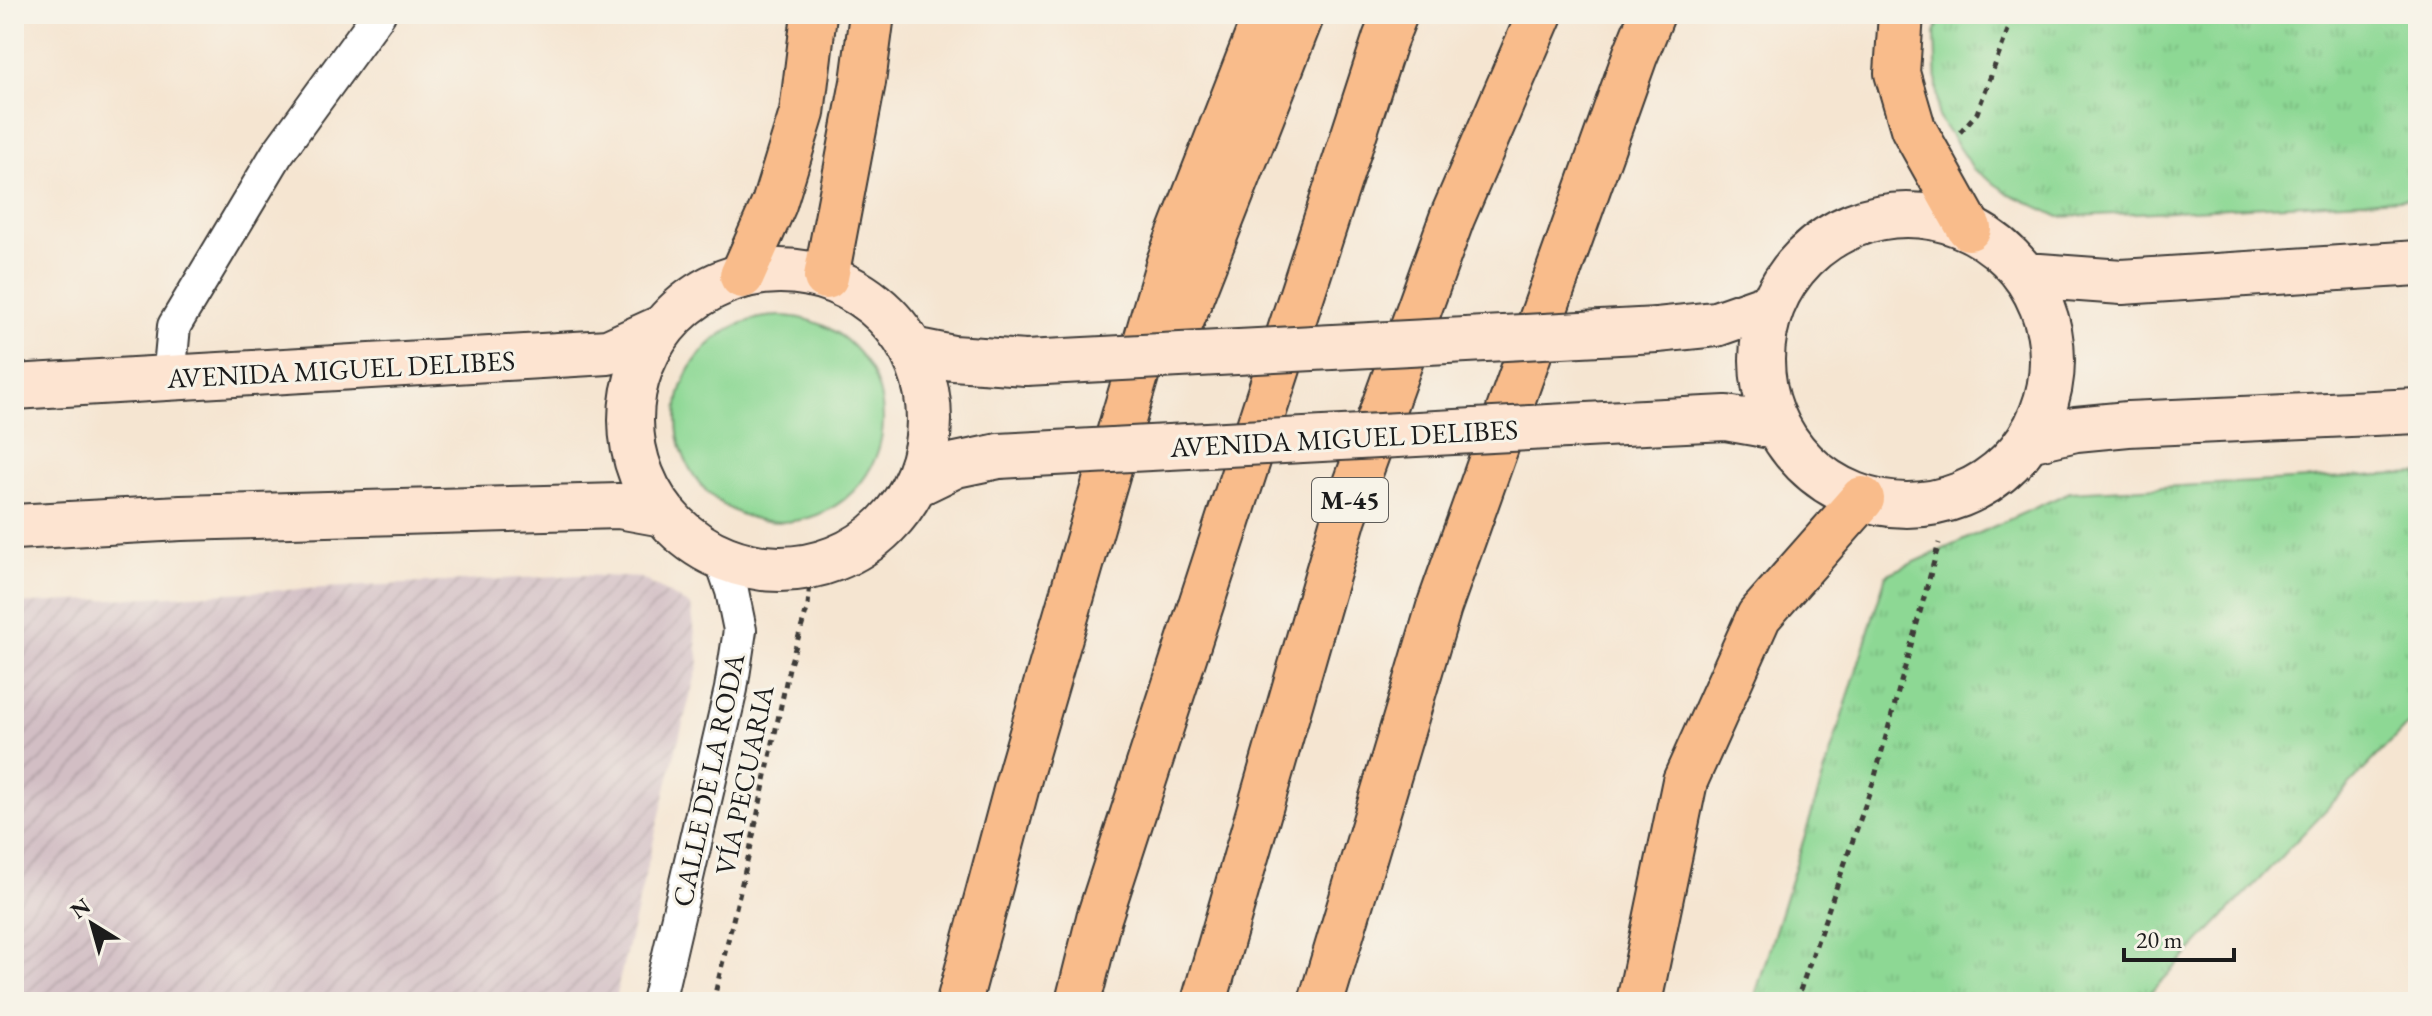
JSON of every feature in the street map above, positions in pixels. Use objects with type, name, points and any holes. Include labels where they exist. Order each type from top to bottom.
[{"type":"highway","points":[[742,276],[774,204],[802,113],[814,14]]},
{"type":"highway","points":[[826,277],[863,82],[872,14]]},
{"type":"highway","points":[[959,1002],[1169,262],[1266,14]]},
{"type":"highway","points":[[1072,598],[1302,14]]},
{"type":"highway","points":[[1078,1002],[1099,918],[1395,14]]},
{"type":"highway","name":"M-45","points":[[1204,1002],[1344,517],[1452,218],[1540,14]]},
{"type":"highway","points":[[1321,1002],[1439,607],[1652,14]]},
{"type":"highway","points":[[1901,14],[1897,73],[1913,128],[1969,228]]},
{"type":"highway","points":[[1639,1002],[1685,781],[1759,616],[1862,499]]},
{"type":"main road","points":[[1892,215],[1931,216],[1969,228],[2001,248],[2026,275],[2046,314],[2053,357],[2047,400],[2029,440],[2004,469],[1973,490],[1937,503],[1899,506],[1862,499],[1827,483],[1798,458],[1777,427],[1766,398],[1761,366],[1764,335],[1773,304],[1792,270],[1820,243],[1855,225],[1892,215]]},
{"type":"main road","points":[[2026,275],[2122,282],[2418,263]]},
{"type":"main road","points":[[788,270],[826,277],[861,294],[891,318],[913,350],[926,383],[930,417],[927,452],[915,485],[890,522],[854,550],[811,567],[766,569],[721,559],[690,540],[663,514],[642,480],[632,441],[632,400],[642,361],[663,327],[698,295],[742,276],[788,270]]},
{"type":"main road","points":[[913,350],[953,358],[1026,363],[1657,330],[1716,324],[1773,304]]},
{"type":"main road","name":"AVENIDA MIGUEL DELIBES","points":[[14,387],[608,352],[663,327]]},
{"type":"main road","points":[[2029,440],[2076,429],[2128,424],[2418,411]]},
{"type":"main road","name":"AVENIDA MIGUEL DELIBES","points":[[915,485],[956,465],[999,456],[1726,418],[1777,427]]},
{"type":"main road","points":[[14,527],[181,518],[619,506],[663,514]]},
{"type":"street","points":[[169,379],[174,326],[277,154],[379,14]]},
{"type":"street","name":"CALLE DE LA RODA","points":[[658,1002],[731,689],[740,630],[721,559]]},
{"type":"path","points":[[1959,133],[1977,113],[2014,14]]},
{"type":"path","points":[[1796,1002],[1874,780],[1939,543]]},
{"type":"path","name":"VÍA PECUARIA","points":[[713,1002],[789,668],[808,606],[811,567]]},
{"type":"shaded area","points":[[581,575],[641,578],[691,606],[699,663],[614,1002],[14,1002],[14,604]]},
{"type":"green space","points":[[1941,14],[2418,14],[2418,198],[2059,217],[2008,193],[1973,169],[1938,117],[1935,34]]},
{"type":"green space","points":[[780,316],[820,323],[853,346],[876,379],[883,419],[876,459],[853,492],[820,515],[780,522],[740,515],[707,492],[684,459],[677,419],[684,379],[707,346],[740,323]]},
{"type":"green space","points":[[2418,473],[2418,718],[2404,728],[2142,1002],[1753,1002],[1886,575],[2070,492]]}]
